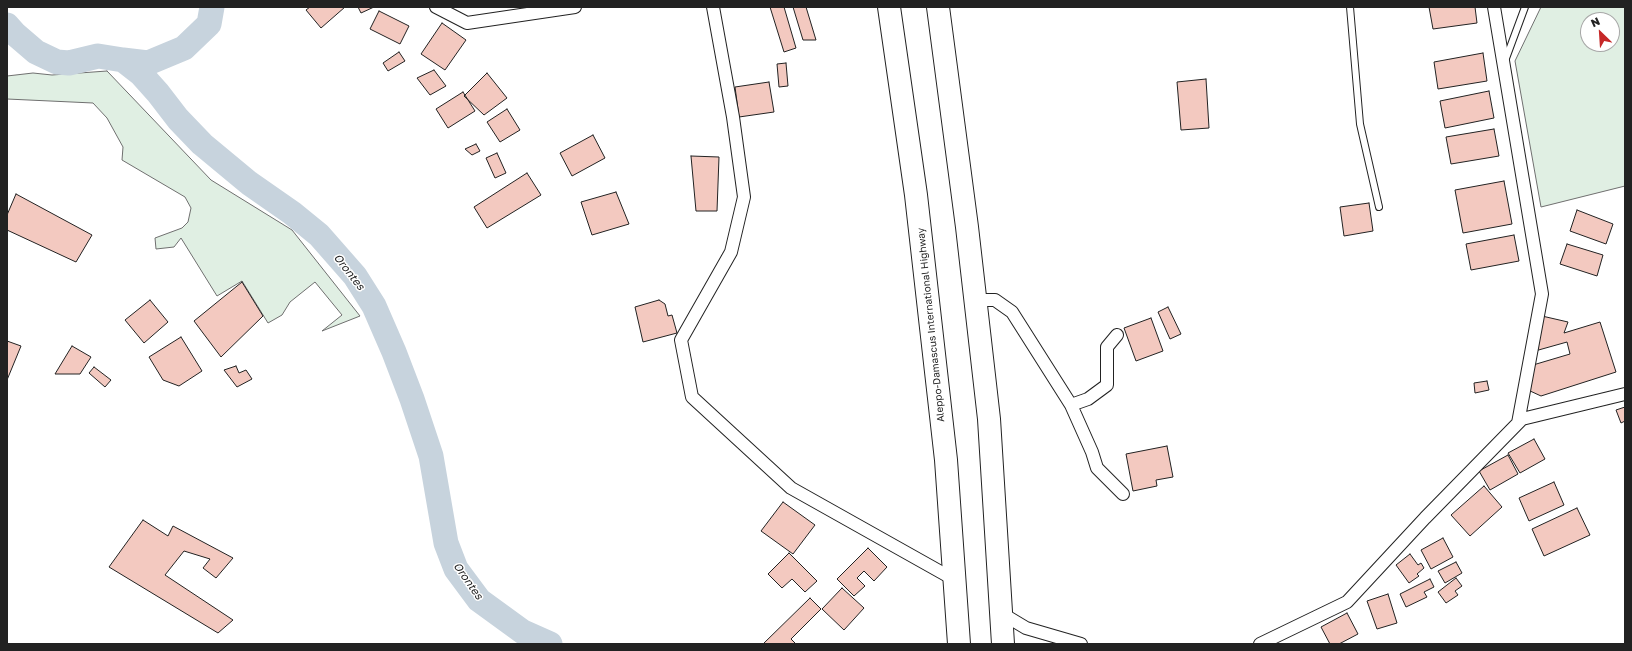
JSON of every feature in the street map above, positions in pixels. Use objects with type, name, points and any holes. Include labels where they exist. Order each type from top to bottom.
[{"type":"highway","name":"Aleppo-Damascus International Highway","points":[[889,7],[916,195],[946,460],[959,644]]},
{"type":"highway","points":[[938,7],[968,227],[989,419],[1003,644]]},
{"type":"street","points":[[436,7],[467,23],[574,7]]},
{"type":"street","points":[[713,7],[733,117],[744,197],[731,252],[681,340],[692,397],[791,488],[955,580]]},
{"type":"street","points":[[1494,7],[1542,294],[1518,422]]},
{"type":"street","points":[[975,300],[995,300],[1012,312],[1071,405],[1097,468],[1123,494]]},
{"type":"street","points":[[1071,405],[1088,399],[1107,385],[1107,347],[1117,335]]},
{"type":"street","points":[[1260,644],[1347,602],[1425,518],[1522,419],[1602,398],[1625,394]]},
{"type":"street","points":[[1001,613],[1026,628],[1081,644]]},
{"type":"lane","points":[[1350,7],[1360,124],[1378,207]]},
{"type":"lane","points":[[1504,64],[1525,7]]},
{"type":"green space","points":[[1541,7],[1625,7],[1625,186],[1541,207],[1515,61]]},
{"type":"green space","points":[[107,71],[211,180],[292,230],[360,316],[322,331],[342,315],[315,282],[290,302],[282,315],[268,323],[242,281],[217,296],[181,238],[174,247],[156,249],[155,238],[182,228],[188,222],[191,208],[185,197],[122,160],[123,147],[107,118],[93,103],[7,99],[7,76],[33,73],[52,75]]},
{"type":"building","points":[[310,7],[345,7],[321,28],[306,10]]},
{"type":"building","points":[[358,7],[374,7],[361,13]]},
{"type":"building","points":[[770,7],[784,7],[796,48],[784,52]]},
{"type":"building","points":[[793,7],[806,7],[816,40],[803,40]]},
{"type":"building","points":[[1429,7],[1475,7],[1477,23],[1433,29]]},
{"type":"building","points":[[379,11],[409,26],[400,44],[370,29]]},
{"type":"building","points":[[442,23],[466,40],[445,70],[421,54]]},
{"type":"building","points":[[399,52],[405,61],[388,71],[383,63]]},
{"type":"building","points":[[1483,53],[1487,81],[1438,89],[1434,62]]},
{"type":"building","points":[[786,63],[788,86],[779,87],[777,64]]},
{"type":"building","points":[[434,70],[446,86],[430,95],[417,78]]},
{"type":"building","points":[[487,73],[507,98],[484,115],[464,96]]},
{"type":"building","points":[[1206,79],[1209,128],[1181,130],[1177,82]]},
{"type":"building","points":[[769,82],[774,112],[739,117],[735,87]]},
{"type":"building","points":[[1489,91],[1494,118],[1445,128],[1440,101]]},
{"type":"building","points":[[463,92],[475,111],[448,128],[436,109]]},
{"type":"building","points":[[507,109],[520,130],[500,142],[487,122]]},
{"type":"building","points":[[1494,129],[1499,156],[1451,164],[1446,137]]},
{"type":"building","points":[[593,135],[605,158],[572,176],[560,153]]},
{"type":"building","points":[[476,144],[480,151],[472,155],[465,149]]},
{"type":"building","points":[[497,153],[506,173],[495,178],[486,158]]},
{"type":"building","points":[[691,156],[719,157],[717,211],[696,211]]},
{"type":"building","points":[[527,173],[541,195],[487,228],[474,207]]},
{"type":"building","points":[[1504,181],[1512,224],[1463,233],[1455,190]]},
{"type":"building","points":[[616,192],[629,224],[592,235],[581,202]]},
{"type":"building","points":[[16,194],[92,235],[76,262],[7,230],[7,215]]},
{"type":"building","points":[[1369,203],[1373,231],[1344,236],[1340,207]]},
{"type":"building","points":[[1577,210],[1613,224],[1606,244],[1570,231]]},
{"type":"building","points":[[1514,235],[1519,261],[1471,270],[1466,244]]},
{"type":"building","points":[[1567,244],[1603,255],[1597,276],[1560,264]]},
{"type":"building","points":[[242,282],[263,316],[221,357],[194,321]]},
{"type":"building","points":[[150,300],[168,322],[144,343],[125,320]]},
{"type":"building","points":[[659,300],[665,304],[668,316],[672,315],[677,333],[643,342],[635,307]]},
{"type":"building","points":[[1168,307],[1181,334],[1170,339],[1158,312]]},
{"type":"building","points":[[1542,316],[1568,322],[1564,333],[1600,322],[1616,372],[1541,396],[1528,390],[1533,365],[1570,354],[1567,342],[1535,351]]},
{"type":"building","points":[[1151,318],[1163,351],[1136,361],[1124,328]]},
{"type":"building","points":[[181,337],[202,371],[179,386],[163,380],[149,357]]},
{"type":"building","points":[[7,341],[21,346],[7,380]]},
{"type":"building","points":[[72,346],[91,357],[80,374],[55,374]]},
{"type":"building","points":[[236,366],[239,373],[246,370],[252,379],[237,387],[224,370]]},
{"type":"building","points":[[94,367],[111,380],[105,387],[89,373]]},
{"type":"building","points":[[1487,381],[1489,390],[1475,393],[1474,383]]},
{"type":"building","points":[[1625,407],[1625,421],[1621,423],[1616,410]]},
{"type":"building","points":[[1534,439],[1545,459],[1520,473],[1508,453]]},
{"type":"building","points":[[1167,446],[1173,477],[1156,480],[1157,486],[1133,491],[1126,454]]},
{"type":"building","points":[[1508,455],[1518,474],[1490,490],[1479,471]]},
{"type":"building","points":[[1554,482],[1564,505],[1529,521],[1519,498]]},
{"type":"building","points":[[1484,486],[1502,507],[1470,536],[1451,515]]},
{"type":"building","points":[[783,502],[815,525],[793,554],[761,531]]},
{"type":"building","points":[[1577,508],[1590,535],[1544,556],[1532,529]]},
{"type":"building","points":[[143,520],[168,536],[173,526],[233,558],[216,578],[203,568],[210,559],[184,551],[165,575],[233,620],[218,633],[109,567]]},
{"type":"building","points":[[1443,538],[1453,557],[1431,569],[1421,550]]},
{"type":"building","points":[[868,548],[887,567],[874,581],[864,571],[857,578],[865,586],[854,596],[837,579]]},
{"type":"building","points":[[789,553],[817,581],[805,592],[792,579],[782,588],[768,574]]},
{"type":"building","points":[[1410,554],[1418,565],[1421,563],[1424,568],[1417,574],[1419,576],[1409,583],[1396,565]]},
{"type":"building","points":[[1456,562],[1462,573],[1445,583],[1438,571]]},
{"type":"building","points":[[1456,578],[1462,586],[1455,591],[1458,595],[1446,603],[1438,592]]},
{"type":"building","points":[[1430,579],[1434,587],[1424,592],[1427,597],[1406,607],[1400,594]]},
{"type":"building","points":[[842,588],[864,608],[844,630],[822,609]]},
{"type":"building","points":[[1388,594],[1397,623],[1377,629],[1367,601]]},
{"type":"building","points":[[810,598],[821,609],[791,639],[796,644],[763,644]]},
{"type":"building","points":[[1347,613],[1358,634],[1339,644],[1330,644],[1321,627]]},
{"type":"waterway","points":[[123,60],[148,63],[184,48],[209,24],[212,7]]},
{"type":"waterway","name":"Orontes","points":[[7,25],[36,52],[57,62],[69,63],[98,56],[123,60],[141,74],[178,119],[202,144],[249,183],[292,213],[319,235],[355,276],[374,306],[412,399],[431,456],[446,543],[456,569],[479,600],[523,632],[550,644]]}]
